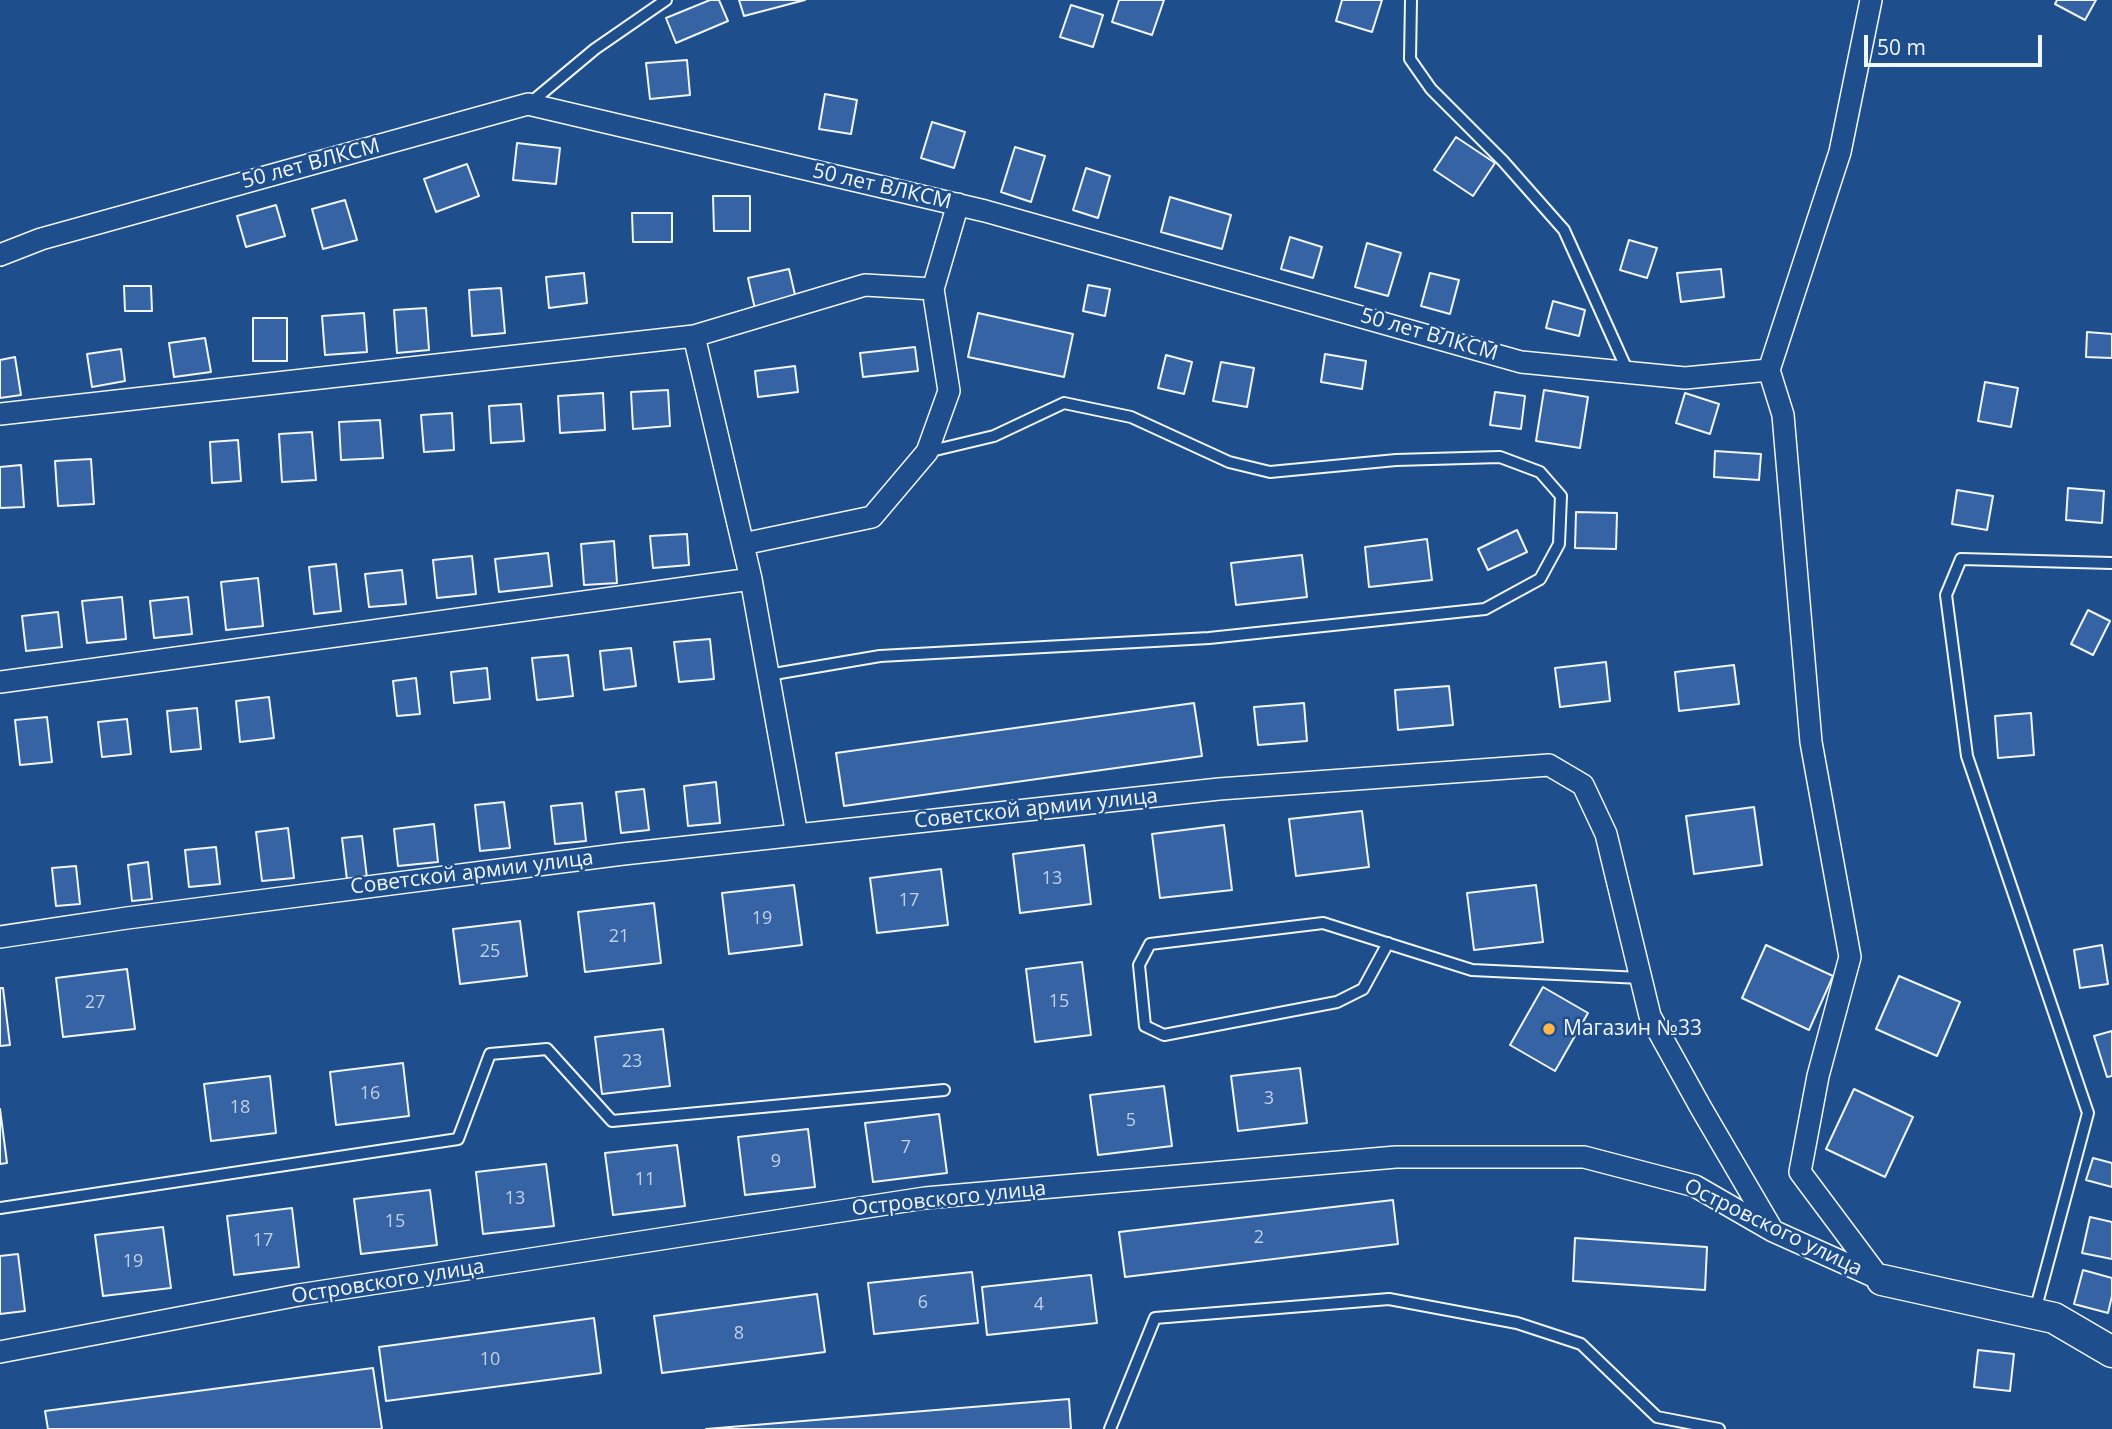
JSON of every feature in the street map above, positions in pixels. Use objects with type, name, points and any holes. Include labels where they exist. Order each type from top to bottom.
[{"type":"street","points":[[1871,0],[1840,152],[1769,370],[1783,415],[1811,741],[1850,957],[1818,1076],[1800,1172],[1882,1280],[2054,1318],[2112,1352]]},
{"type":"street","name":"50 лет ВЛКСМ","points":[[0,256],[41,239],[528,104],[958,204],[1521,362],[1685,378],[1769,370]]},
{"type":"street","points":[[743,544],[872,517],[927,452],[949,391],[933,289],[958,204]]},
{"type":"street","points":[[0,414],[694,336],[865,285],[933,289]]},
{"type":"street","points":[[694,336],[751,579],[797,835]]},
{"type":"street","points":[[0,682],[751,579]]},
{"type":"street","name":"Советской армии улица","points":[[0,937],[582,859],[797,835],[1219,789],[1549,765],[1583,785],[1606,834],[1650,1016],[1773,1231]]},
{"type":"street","points":[[0,931],[0,937]]},
{"type":"street","name":"Островского улица","points":[[0,1352],[299,1295],[925,1198],[1396,1157],[1584,1157],[1695,1186],[1773,1231],[1882,1280]]},
{"type":"lane","points":[[528,104],[595,49],[666,0]]},
{"type":"lane","points":[[1411,0],[1410,59],[1431,89],[1503,161],[1564,230],[1628,372]]},
{"type":"lane","points":[[768,675],[880,656],[1209,638],[1485,609],[1540,579],[1559,544],[1561,496],[1540,472],[1500,457],[1396,460],[1270,472],[1229,462],[1130,416],[1065,403],[995,436],[927,452]]},
{"type":"lane","points":[[2035,1314],[2088,1113],[1966,756],[1946,595],[1961,559],[2112,564]]},
{"type":"lane","points":[[1388,943],[1363,989],[1337,1002],[1164,1035],[1144,1026],[1139,965],[1150,944],[1323,923],[1388,943],[1472,970],[1641,978]]},
{"type":"lane","points":[[0,1208],[458,1139],[490,1054],[547,1049],[612,1121],[944,1090]]},
{"type":"lane","points":[[1110,1429],[1155,1318],[1389,1298],[1517,1323],[1581,1344],[1657,1417],[1719,1429]]},
{"type":"building","points":[[710,0],[719,0],[728,21],[676,43],[666,18]]},
{"type":"building","points":[[739,0],[805,0],[744,16]]},
{"type":"building","points":[[1119,0],[1164,0],[1152,35],[1112,22]]},
{"type":"building","points":[[1342,0],[1382,0],[1372,32],[1336,21]]},
{"type":"building","points":[[2057,0],[2096,0],[2085,20],[2055,4]]},
{"type":"building","points":[[1071,5],[1103,15],[1093,47],[1060,37]]},
{"type":"building","points":[[687,60],[690,95],[650,99],[646,63]]},
{"type":"building","points":[[825,94],[857,100],[851,134],[819,129]]},
{"type":"building","points":[[932,122],[965,132],[954,168],[921,158]]},
{"type":"building","points":[[1456,137],[1495,163],[1473,196],[1434,170]]},
{"type":"building","points":[[517,143],[560,148],[556,184],[513,180]]},
{"type":"building","points":[[1015,147],[1045,156],[1031,202],[1001,192]]},
{"type":"building","points":[[467,164],[479,196],[436,212],[424,179]]},
{"type":"building","points":[[1086,168],[1110,176],[1098,218],[1073,210]]},
{"type":"building","points":[[713,196],[750,196],[750,231],[714,231]]},
{"type":"building","points":[[1170,197],[1231,215],[1222,249],[1161,232]]},
{"type":"building","points":[[345,200],[357,240],[323,249],[312,209]]},
{"type":"building","points":[[276,205],[285,236],[246,247],[237,216]]},
{"type":"building","points":[[632,213],[672,213],[672,242],[633,242]]},
{"type":"building","points":[[1290,237],[1322,247],[1313,278],[1281,269]]},
{"type":"building","points":[[1629,240],[1657,248],[1647,278],[1620,270]]},
{"type":"building","points":[[1367,243],[1401,253],[1388,296],[1355,287]]},
{"type":"building","points":[[789,269],[796,299],[755,309],[748,278]]},
{"type":"building","points":[[1721,269],[1724,297],[1681,302],[1677,273]]},
{"type":"building","points":[[584,273],[587,303],[549,308],[546,277]]},
{"type":"building","points":[[1430,273],[1459,280],[1450,314],[1421,306]]},
{"type":"building","points":[[1088,285],[1110,289],[1105,316],[1083,311]]},
{"type":"building","points":[[124,286],[151,286],[152,311],[125,311]]},
{"type":"building","points":[[501,288],[505,333],[472,336],[469,290]]},
{"type":"building","points":[[1553,301],[1585,310],[1579,336],[1546,328]]},
{"type":"building","points":[[426,308],[429,350],[397,353],[394,310]]},
{"type":"building","points":[[364,313],[367,352],[325,355],[322,316]]},
{"type":"building","points":[[978,313],[1073,334],[1064,377],[968,357]]},
{"type":"building","points":[[253,318],[287,318],[287,361],[253,361]]},
{"type":"building","points":[[2087,332],[2112,334],[2112,358],[2086,357]]},
{"type":"building","points":[[205,338],[211,372],[174,377],[169,343]]},
{"type":"building","points":[[915,347],[918,371],[863,377],[860,353]]},
{"type":"building","points":[[121,349],[125,381],[92,387],[87,354]]},
{"type":"building","points":[[1325,354],[1366,361],[1362,389],[1321,382]]},
{"type":"building","points":[[1166,355],[1192,362],[1184,394],[1158,388]]},
{"type":"building","points":[[15,357],[21,395],[0,398],[0,360]]},
{"type":"building","points":[[1221,362],[1254,368],[1247,407],[1213,401]]},
{"type":"building","points":[[795,366],[798,392],[758,397],[755,371]]},
{"type":"building","points":[[1985,382],[2018,388],[2011,427],[1978,421]]},
{"type":"building","points":[[668,390],[670,426],[633,429],[631,392]]},
{"type":"building","points":[[1544,390],[1588,397],[1580,448],[1536,441]]},
{"type":"building","points":[[1495,392],[1525,396],[1521,429],[1490,425]]},
{"type":"building","points":[[603,393],[605,430],[560,433],[558,396]]},
{"type":"building","points":[[1685,393],[1719,404],[1710,434],[1676,423]]},
{"type":"building","points":[[521,404],[524,441],[491,443],[489,406]]},
{"type":"building","points":[[452,413],[454,450],[424,452],[421,415]]},
{"type":"building","points":[[380,420],[383,458],[341,460],[339,422]]},
{"type":"building","points":[[312,432],[316,480],[282,482],[279,434]]},
{"type":"building","points":[[238,440],[241,481],[212,483],[210,442]]},
{"type":"building","points":[[1715,451],[1761,454],[1759,480],[1714,477]]},
{"type":"building","points":[[91,459],[94,504],[58,506],[55,461]]},
{"type":"building","points":[[21,465],[24,507],[0,508],[0,467]]},
{"type":"building","points":[[2068,488],[2104,491],[2102,523],[2066,520]]},
{"type":"building","points":[[1957,490],[1993,496],[1987,530],[1952,524]]},
{"type":"building","points":[[1576,512],[1617,513],[1616,549],[1575,548]]},
{"type":"building","points":[[1517,530],[1527,552],[1488,570],[1478,549]]},
{"type":"building","points":[[687,534],[689,565],[653,568],[650,536]]},
{"type":"building","points":[[1427,539],[1432,580],[1369,587],[1365,547]]},
{"type":"building","points":[[614,541],[617,583],[584,585],[581,544]]},
{"type":"building","points":[[548,553],[552,586],[499,592],[495,559]]},
{"type":"building","points":[[1302,555],[1307,597],[1236,605],[1231,563]]},
{"type":"building","points":[[472,556],[476,594],[437,598],[433,560]]},
{"type":"building","points":[[336,564],[341,611],[314,614],[309,567]]},
{"type":"building","points":[[402,570],[406,604],[369,607],[365,574]]},
{"type":"building","points":[[258,578],[263,626],[226,630],[221,582]]},
{"type":"building","points":[[122,597],[126,639],[87,643],[82,601]]},
{"type":"building","points":[[188,597],[192,634],[154,638],[150,601]]},
{"type":"building","points":[[2088,610],[2110,621],[2093,655],[2071,644]]},
{"type":"building","points":[[58,612],[62,647],[26,651],[22,616]]},
{"type":"building","points":[[710,639],[714,679],[679,682],[674,642]]},
{"type":"building","points":[[631,648],[636,686],[604,690],[600,651]]},
{"type":"building","points":[[568,655],[573,696],[537,700],[532,658]]},
{"type":"building","points":[[1606,662],[1610,701],[1560,707],[1555,668]]},
{"type":"building","points":[[1734,665],[1739,704],[1679,711],[1675,672]]},
{"type":"building","points":[[487,668],[490,699],[454,703],[451,672]]},
{"type":"building","points":[[416,678],[420,714],[397,716],[393,681]]},
{"type":"building","points":[[1449,686],[1453,725],[1398,730],[1395,690]]},
{"type":"building","points":[[269,697],[274,738],[240,742],[236,701]]},
{"type":"building","points":[[1194,703],[1202,756],[844,806],[836,753]]},
{"type":"building","points":[[1304,703],[1307,741],[1258,745],[1254,707]]},
{"type":"building","points":[[197,708],[201,749],[171,752],[167,711]]},
{"type":"building","points":[[2031,713],[2034,755],[1998,758],[1995,716]]},
{"type":"building","points":[[47,717],[52,762],[20,765],[15,720]]},
{"type":"building","points":[[127,719],[131,754],[102,757],[98,722]]},
{"type":"building","points":[[716,782],[720,823],[688,826],[684,786]]},
{"type":"building","points":[[644,789],[649,830],[621,833],[616,792]]},
{"type":"building","points":[[504,802],[510,848],[480,851],[475,805]]},
{"type":"building","points":[[582,803],[586,841],[555,844],[551,806]]},
{"type":"building","points":[[1754,807],[1762,865],[1694,874],[1686,816]]},
{"type":"building","points":[[1362,811],[1369,867],[1296,876],[1289,819]]},
{"type":"building","points":[[434,824],[438,862],[398,866],[394,829]]},
{"type":"building","points":[[1224,825],[1232,890],[1160,898],[1152,834]]},
{"type":"building","points":[[288,828],[294,878],[262,881],[256,832]]},
{"type":"building","points":[[362,836],[367,878],[347,880],[342,838]]},
{"type":"building","points":[[1084,845],[1091,904],[1020,913],[1013,854]]},
{"type":"building","points":[[216,847],[220,884],[189,887],[185,850]]},
{"type":"building","points":[[148,862],[152,899],[132,901],[128,865]]},
{"type":"building","points":[[76,866],[80,904],[56,906],[52,868]]},
{"type":"building","points":[[941,869],[948,925],[877,933],[870,878]]},
{"type":"building","points":[[794,885],[802,945],[729,954],[722,893]]},
{"type":"building","points":[[1536,885],[1543,942],[1474,950],[1467,893]]},
{"type":"building","points":[[654,903],[661,963],[585,972],[578,912]]},
{"type":"building","points":[[520,921],[527,976],[460,984],[453,929]]},
{"type":"building","points":[[1766,945],[1833,976],[1809,1030],[1742,998]]},
{"type":"building","points":[[2102,945],[2108,984],[2080,988],[2074,950]]},
{"type":"building","points":[[1082,962],[1091,1035],[1035,1042],[1026,969]]},
{"type":"building","points":[[127,969],[135,1029],[63,1037],[56,978]]},
{"type":"building","points":[[1899,976],[1960,1002],[1937,1056],[1876,1029]]},
{"type":"building","name":"Магазин №33","points":[[1543,987],[1588,1013],[1555,1071],[1510,1045]]},
{"type":"building","points":[[0,988],[3,988],[10,1045],[0,1046]]},
{"type":"building","points":[[663,1029],[670,1086],[602,1094],[595,1037]]},
{"type":"building","points":[[2112,1031],[2112,1076],[2107,1077],[2094,1036]]},
{"type":"building","points":[[403,1063],[409,1116],[336,1125],[330,1072]]},
{"type":"building","points":[[1300,1068],[1307,1123],[1238,1131],[1231,1076]]},
{"type":"building","points":[[270,1076],[276,1133],[211,1141],[204,1084]]},
{"type":"building","points":[[1164,1086],[1172,1146],[1098,1155],[1090,1095]]},
{"type":"building","points":[[1854,1089],[1913,1117],[1885,1177],[1826,1149]]},
{"type":"building","points":[[0,1109],[7,1163],[0,1164]]},
{"type":"building","points":[[939,1114],[947,1173],[873,1182],[865,1123]]},
{"type":"building","points":[[808,1129],[815,1187],[745,1195],[738,1137]]},
{"type":"building","points":[[677,1145],[685,1206],[613,1215],[605,1153]]},
{"type":"building","points":[[2093,1158],[2112,1163],[2112,1187],[2086,1180]]},
{"type":"building","points":[[546,1164],[554,1226],[483,1234],[476,1172]]},
{"type":"building","points":[[430,1190],[437,1245],[361,1254],[354,1199]]},
{"type":"building","points":[[1393,1200],[1398,1244],[1125,1277],[1119,1232]]},
{"type":"building","points":[[292,1208],[299,1267],[234,1275],[227,1216]]},
{"type":"building","points":[[2090,1217],[2112,1222],[2112,1259],[2082,1253]]},
{"type":"building","points":[[163,1227],[171,1288],[103,1296],[95,1235]]},
{"type":"building","points":[[1575,1238],[1707,1247],[1705,1290],[1573,1281]]},
{"type":"building","points":[[18,1254],[25,1311],[0,1314],[0,1256]]},
{"type":"building","points":[[2083,1270],[2112,1278],[2108,1313],[2074,1304]]},
{"type":"building","points":[[972,1272],[978,1323],[874,1334],[868,1283]]},
{"type":"building","points":[[1091,1275],[1097,1323],[987,1335],[982,1287]]},
{"type":"building","points":[[817,1294],[825,1352],[662,1373],[654,1316]]},
{"type":"building","points":[[594,1318],[601,1373],[386,1401],[379,1347]]},
{"type":"building","points":[[1978,1350],[2014,1354],[2010,1391],[1974,1387]]},
{"type":"building","points":[[373,1368],[382,1429],[48,1429],[45,1411]]},
{"type":"building","points":[[1069,1399],[1071,1429],[706,1429]]},
{"type":"place","name":"Магазин №33","points":[[1549,1029]]}]
